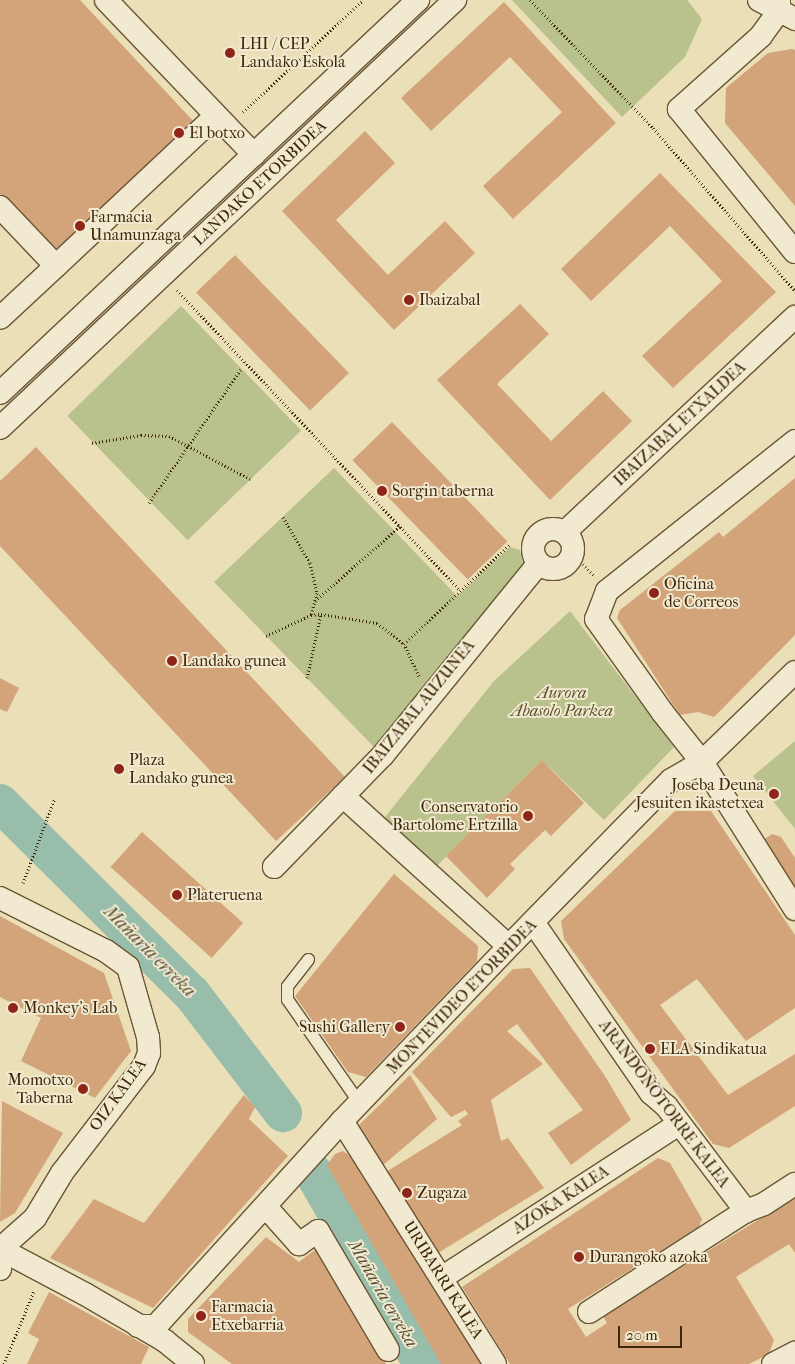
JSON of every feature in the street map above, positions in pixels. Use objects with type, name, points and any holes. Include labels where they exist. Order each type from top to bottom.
[{"type":"street","points":[[106,0],[254,155]]},
{"type":"street","name":"LANDAKO ETORBIDEA","points":[[0,393],[418,0]]},
{"type":"street","name":"LANDAKO ETORBIDEA","points":[[0,428],[455,0]]},
{"type":"street","points":[[759,0],[784,10],[761,36],[679,109],[795,252]]},
{"type":"street","points":[[0,318],[216,116]]},
{"type":"street","points":[[0,207],[56,266]]},
{"type":"street","name":"IBAIZABAL ETXALDEA","points":[[538,564],[554,570],[566,566],[574,548],[565,532],[795,317]]},
{"type":"street","points":[[795,441],[607,591],[596,618],[663,713],[702,762],[795,909]]},
{"type":"street","name":"IBAIZABAL AUZUNEA","points":[[274,867],[383,756],[538,564]]},
{"type":"street","name":"MONTEVIDEO ETORBIDEA","points":[[138,1326],[156,1326],[266,1207],[342,1121],[671,780],[702,762],[795,672]]},
{"type":"street","points":[[343,796],[502,940]]},
{"type":"street","name":"OIZ KALEA","points":[[0,898],[106,951],[128,967],[139,998],[149,1053],[144,1066],[62,1173],[35,1218],[0,1249]]},
{"type":"street","name":"ARANDOÑOTORRE KALEA","points":[[533,922],[652,1093],[679,1124],[746,1211]]},
{"type":"street","name":"URIBARRI KALEA","points":[[342,1121],[443,1277],[495,1364]]},
{"type":"street","name":"AZOKA KALEA","points":[[443,1277],[679,1124]]},
{"type":"street","points":[[589,1312],[746,1211],[764,1204],[795,1184]]},
{"type":"street","points":[[266,1207],[299,1244],[318,1231],[388,1350]]},
{"type":"street","points":[[0,1268],[0,1249],[86,1294],[138,1326],[193,1364]]},
{"type":"street","points":[[774,1364],[795,1354]]},
{"type":"lane","points":[[308,959],[288,986],[287,999],[360,1104]]},
{"type":"path","points":[[530,0],[653,128],[795,291]]},
{"type":"path","points":[[173,285],[460,590]]},
{"type":"path","points":[[149,502],[189,447],[241,369]]},
{"type":"path","points":[[92,443],[141,435],[169,436],[250,479]]},
{"type":"path","points":[[283,517],[310,563],[318,593],[311,615]]},
{"type":"path","points":[[315,600],[400,526]]},
{"type":"path","points":[[404,644],[510,544]]},
{"type":"path","points":[[266,636],[311,615],[321,614],[376,623],[404,644],[419,676],[420,710]]},
{"type":"path","points":[[307,678],[321,614]]},
{"type":"path","points":[[23,883],[55,798]]},
{"type":"path","points":[[4,1364],[38,1283]]},
{"type":"green space","points":[[512,0],[687,0],[702,19],[685,57],[622,117]]},
{"type":"green space","points":[[181,306],[301,430],[188,540],[67,416]]},
{"type":"green space","points":[[334,468],[457,596],[510,547],[520,550],[524,569],[375,748],[214,582]]},
{"type":"green space","name":"Aurora Abasolo Parkea","points":[[570,611],[674,747],[604,820],[542,760],[429,874],[377,827],[494,681]]},
{"type":"green space","points":[[795,741],[795,829],[753,776]]},
{"type":"building","points":[[0,0],[80,0],[197,125],[56,257],[0,198]]},
{"type":"building","points":[[504,2],[616,123],[513,219],[483,186],[562,112],[510,57],[431,131],[401,98]]},
{"type":"building","points":[[795,50],[795,206],[725,123],[726,88],[768,53]]},
{"type":"building","points":[[365,131],[395,163],[336,220],[388,275],[445,221],[475,253],[394,330],[282,211]]},
{"type":"building","points":[[660,173],[776,292],[673,388],[642,356],[722,281],[670,226],[591,301],[561,269]]},
{"type":"building","points":[[235,255],[349,373],[310,410],[196,293]]},
{"type":"building","points":[[520,304],[549,334],[497,384],[551,441],[603,391],[632,421],[550,500],[437,380]]},
{"type":"building","points":[[392,422],[507,541],[468,580],[352,460]]},
{"type":"building","name":"Landako gunea","points":[[36,447],[345,777],[276,841],[0,546],[0,481]]},
{"type":"building","points":[[795,478],[795,635],[714,717],[698,712],[680,715],[617,618],[620,610],[719,532],[723,537]]},
{"type":"building","points":[[0,678],[19,688],[7,712],[0,709]]},
{"type":"building","name":"Conservatorio Bartolome Ertzilla","points":[[542,760],[584,803],[551,836],[545,830],[510,864],[515,869],[487,898],[446,856]]},
{"type":"building","points":[[675,811],[711,811],[795,935],[795,1008],[746,1041],[697,979],[660,1005],[728,1095],[795,1054],[795,1106],[729,1148],[713,1144],[564,939],[561,921]]},
{"type":"building","name":"Plateruena","points":[[142,832],[243,923],[212,958],[111,867]]},
{"type":"building","points":[[772,834],[781,837],[795,858],[795,888],[763,840]]},
{"type":"building","points":[[394,874],[478,946],[477,961],[366,1077],[348,1072],[295,996]]},
{"type":"building","points":[[0,916],[104,973],[131,1051],[95,1098],[21,1061],[41,1018],[0,997]]},
{"type":"building","points":[[530,968],[605,1076],[631,1120],[571,1165],[548,1133],[583,1110],[517,1024],[507,1031],[543,1064],[491,1100],[501,1141],[508,1138],[544,1188],[438,1253],[386,1172],[462,1125],[458,1121],[468,1114],[465,1110],[451,1117],[412,1072],[513,969]]},
{"type":"building","points":[[410,1075],[437,1119],[381,1167],[356,1128]]},
{"type":"building","points":[[244,1095],[255,1107],[249,1119],[288,1156],[153,1308],[50,1258],[94,1199],[144,1223]]},
{"type":"building","points":[[2,1101],[63,1133],[15,1213],[0,1222]]},
{"type":"building","points":[[343,1151],[355,1159],[482,1364],[441,1364],[327,1165],[335,1154]]},
{"type":"building","points":[[658,1158],[670,1163],[702,1219],[699,1227],[568,1309],[586,1337],[607,1323],[603,1316],[795,1197],[795,1253],[789,1244],[736,1277],[774,1340],[769,1354],[749,1364],[510,1364],[462,1287]]},
{"type":"building","points":[[266,1237],[299,1262],[316,1249],[386,1364],[232,1364],[188,1332],[188,1319]]},
{"type":"building","points":[[49,1292],[149,1347],[141,1364],[27,1364],[39,1339],[28,1333]]},
{"type":"waterway","name":"Mañaria erreka","points":[[0,803],[192,994],[283,1113]]},
{"type":"waterway","name":"Mañaria erreka","points":[[313,1172],[422,1364]]},
{"type":"place","name":"LHI / CEP Landako Eskola","points":[[230,53]]},
{"type":"place","name":"El botxo","points":[[179,133]]},
{"type":"place","name":"Farmacia Unamunzaga","points":[[80,226]]},
{"type":"place","name":"Ibaizabal","points":[[409,300]]},
{"type":"place","name":"Sorgin taberna","points":[[382,491]]},
{"type":"place","name":"Oficina de Correos","points":[[654,593]]},
{"type":"place","name":"Landako gunea","points":[[172,661]]},
{"type":"place","name":"Plaza Landako gunea","points":[[119,769]]},
{"type":"place","name":"Joseba Deuna Jesuiten ikastetxea","points":[[774,794]]},
{"type":"place","name":"Conservatorio Bartolome Ertzilla","points":[[528,816]]},
{"type":"place","name":"Plateruena","points":[[177,895]]},
{"type":"place","name":"Monkey's Lab","points":[[13,1008]]},
{"type":"place","name":"Sushi Gallery","points":[[400,1027]]},
{"type":"place","name":"ELA Sindikatua","points":[[650,1049]]},
{"type":"place","name":"Momotxo Taberna","points":[[83,1089]]},
{"type":"place","name":"Zugaza","points":[[407,1193]]},
{"type":"place","name":"Durangoko azoka","points":[[579,1257]]},
{"type":"place","name":"Farmacia Etxebarria","points":[[201,1316]]}]
